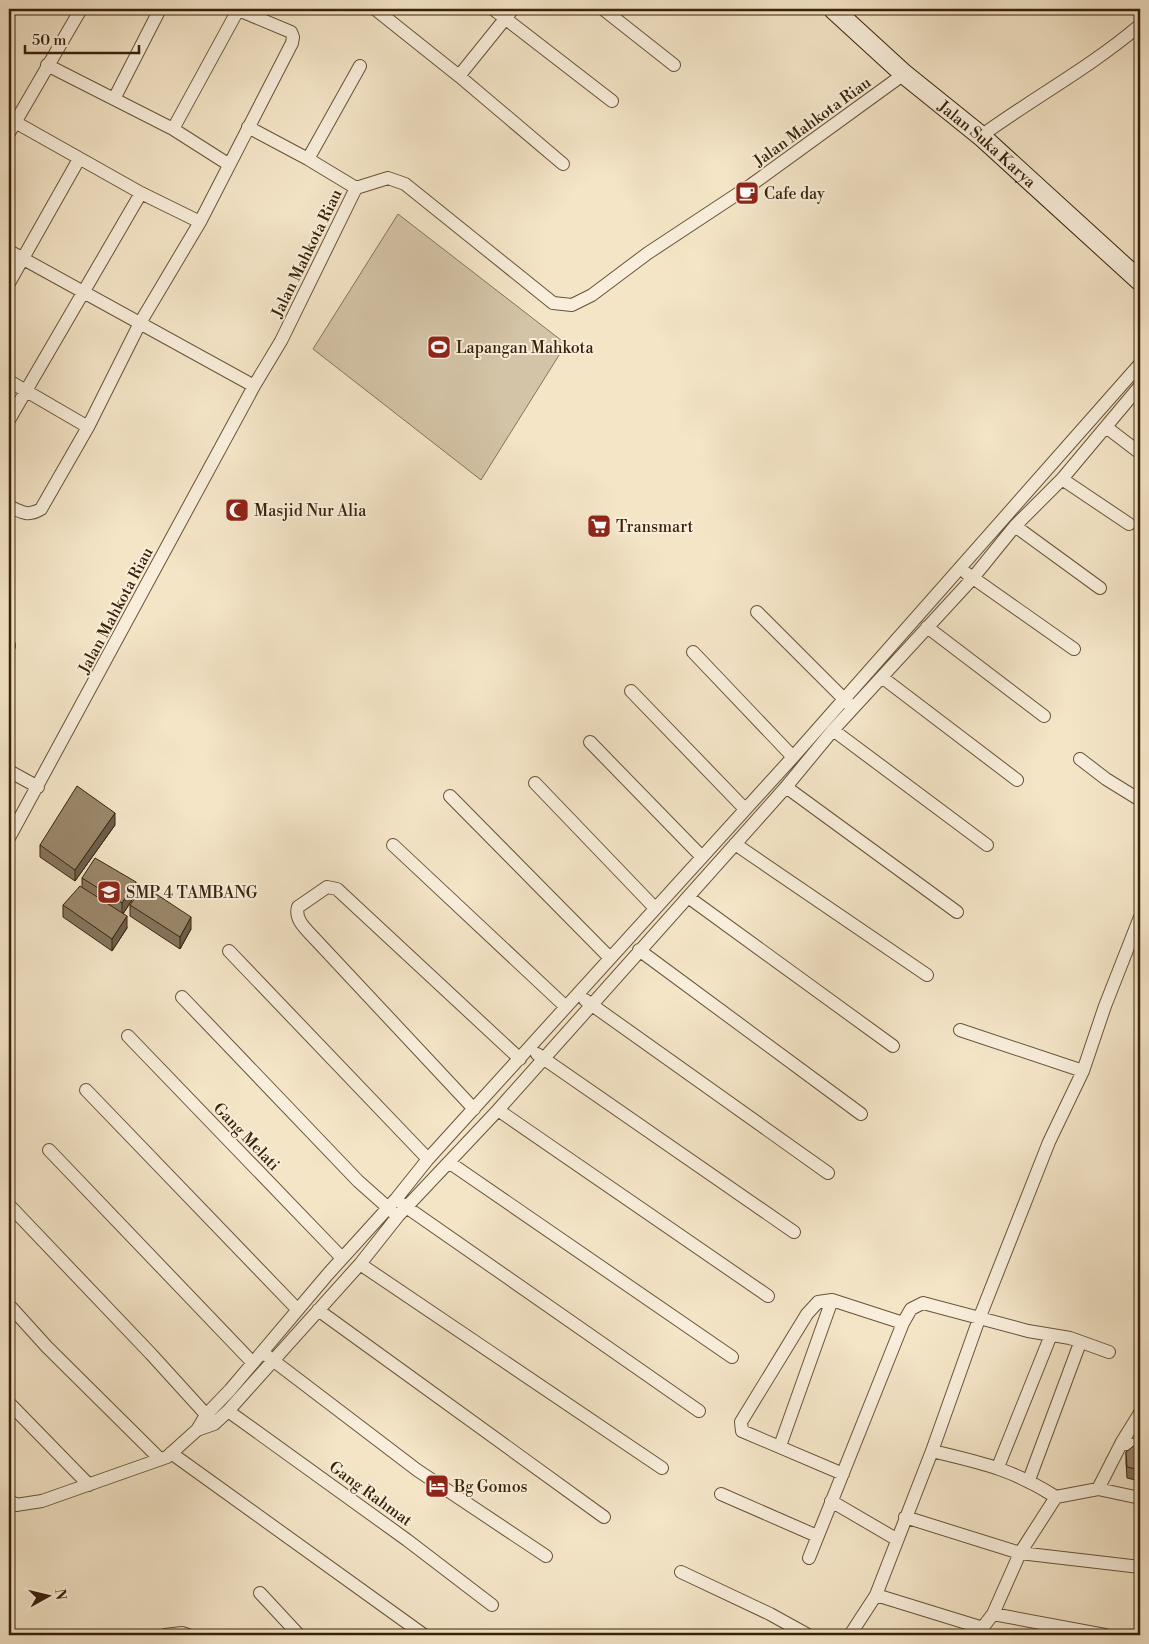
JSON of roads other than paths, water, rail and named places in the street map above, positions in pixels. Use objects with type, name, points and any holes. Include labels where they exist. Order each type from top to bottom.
[{"type":"main road","name":"Jalan Suka Karya","points":[[833,9],[904,74],[981,136],[1140,281]]},
{"type":"street","points":[[81,9],[12,127],[200,222]]},
{"type":"street","points":[[114,99],[160,9]]},
{"type":"street","points":[[9,506],[24,513],[33,514],[41,509],[88,427],[140,323],[200,222],[293,38],[292,32],[237,9],[173,129]]},
{"type":"street","points":[[375,9],[459,76],[563,164]]},
{"type":"street","points":[[493,9],[510,14],[612,100]]},
{"type":"street","points":[[603,9],[674,65]]},
{"type":"street","points":[[459,76],[510,14]]},
{"type":"street","points":[[981,136],[1016,110],[1118,44],[1140,24]]},
{"type":"street","points":[[47,65],[173,129],[228,164]]},
{"type":"street","points":[[308,159],[360,66]]},
{"type":"street","name":"Jalan Mahkota Riau","points":[[9,838],[254,386],[281,341],[356,188],[388,178],[405,184],[553,303],[572,305],[592,295],[648,253],[751,186],[904,74]]},
{"type":"street","points":[[248,127],[308,159],[356,188]]},
{"type":"street","points":[[9,283],[79,160]]},
{"type":"street","points":[[9,420],[141,193]]},
{"type":"street","points":[[9,251],[254,386]]},
{"type":"street","points":[[210,1419],[228,1411],[360,1264],[394,1208],[428,1160],[796,752],[1140,364]]},
{"type":"street","points":[[9,381],[88,427]]},
{"type":"street","points":[[407,1207],[543,1060],[786,787],[832,730],[883,678],[972,579],[1015,526],[1062,479],[1140,386]]},
{"type":"street","points":[[1106,427],[1140,453]]},
{"type":"street","points":[[1062,479],[1129,524]]},
{"type":"street","points":[[1015,526],[1100,588]]},
{"type":"street","points":[[959,568],[972,579],[1074,649]]},
{"type":"street","points":[[757,612],[854,708]]},
{"type":"street","points":[[927,627],[1044,716]]},
{"type":"street","points":[[693,652],[796,752],[810,756]]},
{"type":"street","points":[[883,678],[1017,780]]},
{"type":"street","points":[[631,691],[745,809]]},
{"type":"street","points":[[832,730],[987,845]]},
{"type":"street","points":[[590,742],[702,857]]},
{"type":"street","points":[[1080,759],[1106,779],[1140,800]]},
{"type":"street","points":[[9,772],[38,787]]},
{"type":"street","points":[[535,783],[654,908]]},
{"type":"street","points":[[786,787],[957,912]]},
{"type":"street","points":[[450,796],[610,958]]},
{"type":"street","points":[[735,844],[926,975]]},
{"type":"street","points":[[394,845],[566,1007]]},
{"type":"street","points":[[474,1109],[300,922],[297,912],[298,907],[327,887],[337,889],[520,1059]]},
{"type":"street","points":[[688,897],[893,1046]]},
{"type":"street","points":[[850,1635],[876,1594],[1049,1142],[1083,1071],[1105,1006],[1140,917]]},
{"type":"street","points":[[639,950],[861,1114]]},
{"type":"street","points":[[229,951],[428,1160]]},
{"type":"street","points":[[578,993],[591,1006],[828,1173]]},
{"type":"street","points":[[182,997],[358,1182],[394,1208]]},
{"type":"street","points":[[960,1030],[1083,1071]]},
{"type":"street","name":"Gang Melati","points":[[128,1036],[342,1258]]},
{"type":"street","points":[[531,1048],[543,1060],[794,1232]]},
{"type":"street","points":[[86,1090],[297,1309]]},
{"type":"street","points":[[498,1110],[768,1296]]},
{"type":"street","points":[[49,1150],[253,1363]]},
{"type":"street","points":[[450,1162],[732,1356]]},
{"type":"street","points":[[9,1205],[210,1419]]},
{"type":"street","points":[[9,1500],[16,1505],[42,1501],[165,1456],[210,1419],[297,1309],[342,1258],[394,1208],[407,1207],[699,1412]]},
{"type":"street","points":[[360,1264],[662,1468]]},
{"type":"street","points":[[843,1474],[742,1431],[741,1422],[814,1305],[832,1300],[903,1322]]},
{"type":"street","points":[[780,1446],[832,1300]]},
{"type":"street","points":[[809,1558],[903,1322],[911,1309],[923,1303],[1109,1352]]},
{"type":"street","points":[[9,1305],[47,1347],[165,1456],[424,1635]]},
{"type":"street","points":[[318,1310],[604,1517]]},
{"type":"street","points":[[998,1466],[1050,1335]]},
{"type":"street","points":[[1029,1480],[1080,1343]]},
{"type":"street","points":[[262,1352],[417,1470],[546,1556]]},
{"type":"street","points":[[9,1403],[89,1485]]},
{"type":"street","name":"Gang Rahmat","points":[[228,1411],[408,1540],[492,1605]]},
{"type":"street","points":[[1098,1489],[1122,1442],[1140,1413]]},
{"type":"street","points":[[1122,1442],[1140,1447]]},
{"type":"street","points":[[932,1451],[998,1466],[1029,1480],[1056,1497],[1098,1489],[1140,1498]]},
{"type":"street","points":[[721,1494],[817,1536]]},
{"type":"street","points":[[876,1594],[980,1632],[993,1614],[1020,1553],[1056,1497]]},
{"type":"street","points":[[832,1501],[896,1539]]},
{"type":"street","points":[[905,1516],[1020,1553],[1140,1567]]},
{"type":"street","points":[[681,1572],[770,1614],[808,1635]]},
{"type":"street","points":[[260,1593],[299,1635]]},
{"type":"street","points":[[993,1614],[1105,1635]]},
{"type":"street","points":[[165,1635],[182,1633],[188,1635]]},
{"type":"place","name":"Cafe day","points":[[747,193]]},
{"type":"place","name":"Lapangan Mahkota","points":[[439,347]]},
{"type":"place","name":"Masjid Nur Alia","points":[[237,510]]},
{"type":"place","name":"Transmart","points":[[599,526]]},
{"type":"place","name":"SMP 4 TAMBANG","points":[[109,892]]},
{"type":"place","name":"Bg Gomos","points":[[437,1486]]}]
